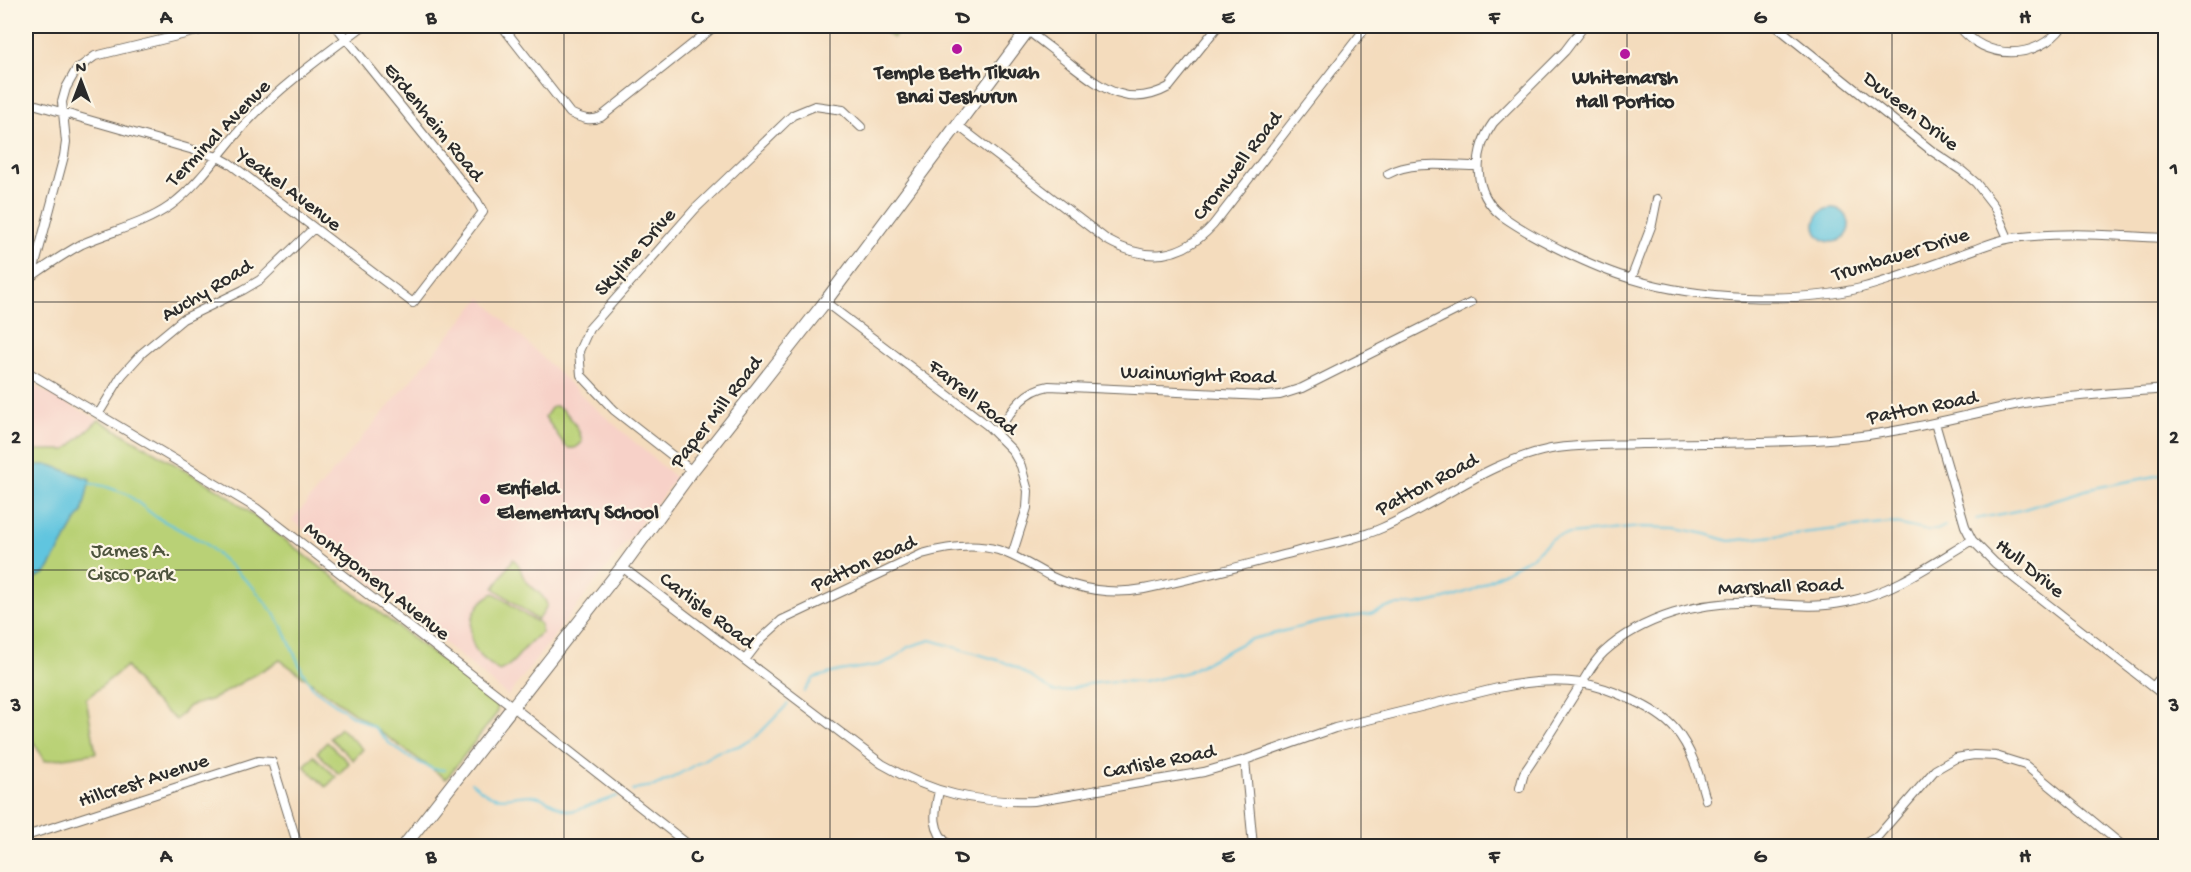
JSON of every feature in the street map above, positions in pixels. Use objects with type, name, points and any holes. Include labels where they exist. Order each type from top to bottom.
[{"type":"main road","name":"Paper Mill Road","points":[[404,846],[825,302],[1029,28]]},
{"type":"street","points":[[29,280],[64,156],[62,102],[76,70],[95,56],[218,26]]},
{"type":"street","name":"Erdenheim Road","points":[[336,26],[477,201],[483,212],[413,303]]},
{"type":"street","name":"Terminal Avenue","points":[[29,280],[81,245],[156,215],[187,192],[268,101],[363,26]]},
{"type":"street","points":[[502,26],[570,113],[594,120],[601,117],[715,26]]},
{"type":"street","points":[[1029,28],[1101,87],[1124,95],[1142,96],[1160,92],[1169,87],[1218,26]]},
{"type":"street","name":"Cromwell Road","points":[[956,124],[1107,240],[1129,251],[1139,253],[1180,250],[1198,240],[1214,225],[1367,26]]},
{"type":"street","points":[[1388,174],[1410,166],[1478,166],[1482,142],[1493,123],[1565,51],[1584,26]]},
{"type":"street","name":"Duveen Drive","points":[[1776,26],[1932,151],[1976,183],[1994,206],[2008,238]]},
{"type":"street","points":[[1959,26],[1973,40],[1991,49],[2011,52],[2029,51],[2038,47],[2055,36],[2063,26]]},
{"type":"street","name":"Yeakel Avenue","points":[[26,102],[218,157],[413,303]]},
{"type":"street","name":"Skyline Drive","points":[[692,471],[614,410],[580,375],[579,351],[589,329],[695,209],[794,115],[815,106],[843,110],[861,127]]},
{"type":"street","name":"Trumbauer Drive","points":[[1478,166],[1486,198],[1499,213],[1556,247],[1631,279],[1658,286],[1707,293],[1782,298],[1806,297],[1862,288],[2008,238],[2075,234],[2166,237]]},
{"type":"street","points":[[1631,279],[1652,224],[1657,199]]},
{"type":"street","name":"Auchy Road","points":[[99,413],[122,375],[142,353],[183,319],[260,280],[314,228]]},
{"type":"street","name":"Farrell Road","points":[[825,302],[996,433],[1012,450],[1022,466],[1028,491],[1027,508],[1012,555]]},
{"type":"street","name":"Wainwright Road","points":[[996,433],[1023,397],[1034,390],[1049,386],[1264,396],[1287,394],[1471,303]]},
{"type":"street","name":"Montgomery Avenue","points":[[26,371],[256,508],[690,846]]},
{"type":"street","name":"Patton Road","points":[[745,660],[761,639],[782,620],[922,554],[946,548],[966,546],[986,548],[1012,555],[1049,575],[1083,588],[1111,591],[1142,590],[1224,571],[1381,529],[1492,469],[1550,449],[1819,440],[1889,432],[2025,403],[2166,389]]},
{"type":"street","name":"Hull Drive","points":[[1935,423],[1965,526],[1972,540],[1995,563],[2166,697]]},
{"type":"street","name":"Marshall Road","points":[[1520,788],[1524,773],[1592,664],[1615,642],[1657,620],[1691,609],[1725,603],[1812,607],[1856,600],[1899,583],[1972,540]]},
{"type":"street","name":"Carlisle Road","points":[[622,567],[882,764],[904,777],[939,791],[986,801],[1034,801],[1204,772],[1335,728],[1498,688],[1538,682],[1582,683],[1642,705],[1670,724],[1694,759],[1706,800]]},
{"type":"street","points":[[2153,687],[2166,671]]},
{"type":"street","points":[[1861,846],[1878,836],[1935,770],[1956,758],[1974,755],[1996,756],[2025,765],[2112,843],[2123,846]]},
{"type":"street","name":"Hillcrest Avenue","points":[[26,837],[258,760],[272,762],[298,846]]},
{"type":"street","points":[[1245,760],[1253,846]]},
{"type":"street","points":[[939,791],[935,822],[942,840],[950,846]]},
{"type":"shaded area","name":"Enfield Elementary School","points":[[481,298],[593,406],[676,478],[508,696],[292,520]]},
{"type":"shaded area","points":[[26,382],[99,420],[66,450],[26,450]]},
{"type":"green space","points":[[877,26],[903,26],[893,38]]},
{"type":"green space","points":[[556,406],[569,416],[579,432],[582,442],[577,447],[566,447],[545,417],[551,408]]},
{"type":"green space","name":"James A. Cisco Park","points":[[99,420],[223,492],[494,701],[497,713],[446,779],[280,660],[213,699],[189,706],[176,720],[149,697],[126,666],[86,699],[96,753],[45,761],[26,730],[26,450],[66,450]]},
{"type":"green space","points":[[513,559],[519,565],[525,579],[543,597],[547,605],[537,620],[494,588]]},
{"type":"green space","points":[[494,593],[540,623],[542,633],[530,642],[506,668],[499,671],[477,652],[471,636],[472,619],[476,611],[486,598]]},
{"type":"green space","points":[[340,728],[363,749],[353,760],[330,738]]},
{"type":"green space","points":[[327,742],[349,763],[339,774],[317,752]]},
{"type":"green space","points":[[314,756],[336,777],[326,787],[304,766]]},
{"type":"water","points":[[1832,208],[1844,213],[1849,225],[1844,237],[1832,242],[1820,237],[1815,225],[1820,213]]},
{"type":"water","points":[[26,465],[50,465],[90,479],[82,514],[46,573],[35,578],[26,577]]},
{"type":"waterway","points":[[1976,519],[2021,510],[2089,489],[2166,474]]},
{"type":"waterway","points":[[87,483],[127,494],[156,517],[205,543],[253,587],[276,616],[302,671],[314,689],[351,715],[375,728],[389,743],[410,758],[433,769],[445,770]]},
{"type":"waterway","points":[[804,692],[814,678],[839,671],[879,665],[893,659],[908,647],[931,640],[1004,662],[1054,692],[1087,684],[1117,681],[1143,682],[1188,672],[1248,640],[1320,622],[1370,614],[1395,605],[1416,605],[1445,599],[1472,590],[1532,557],[1551,539],[1560,535],[1641,527],[1676,528],[1729,541],[1891,523],[1924,530],[1937,530],[1945,526]]},
{"type":"waterway","points":[[633,791],[654,786],[717,752],[742,745],[756,737],[788,704]]},
{"type":"waterway","points":[[471,782],[483,792],[497,798],[533,795],[569,811],[617,796]]},
{"type":"place","name":"Temple Beth Tikvah Bnai Jeshurun","points":[[957,49]]},
{"type":"place","name":"Whitemarsh Hall Portico","points":[[1625,54]]},
{"type":"place","name":"Enfield Elementary School","points":[[485,499]]}]
